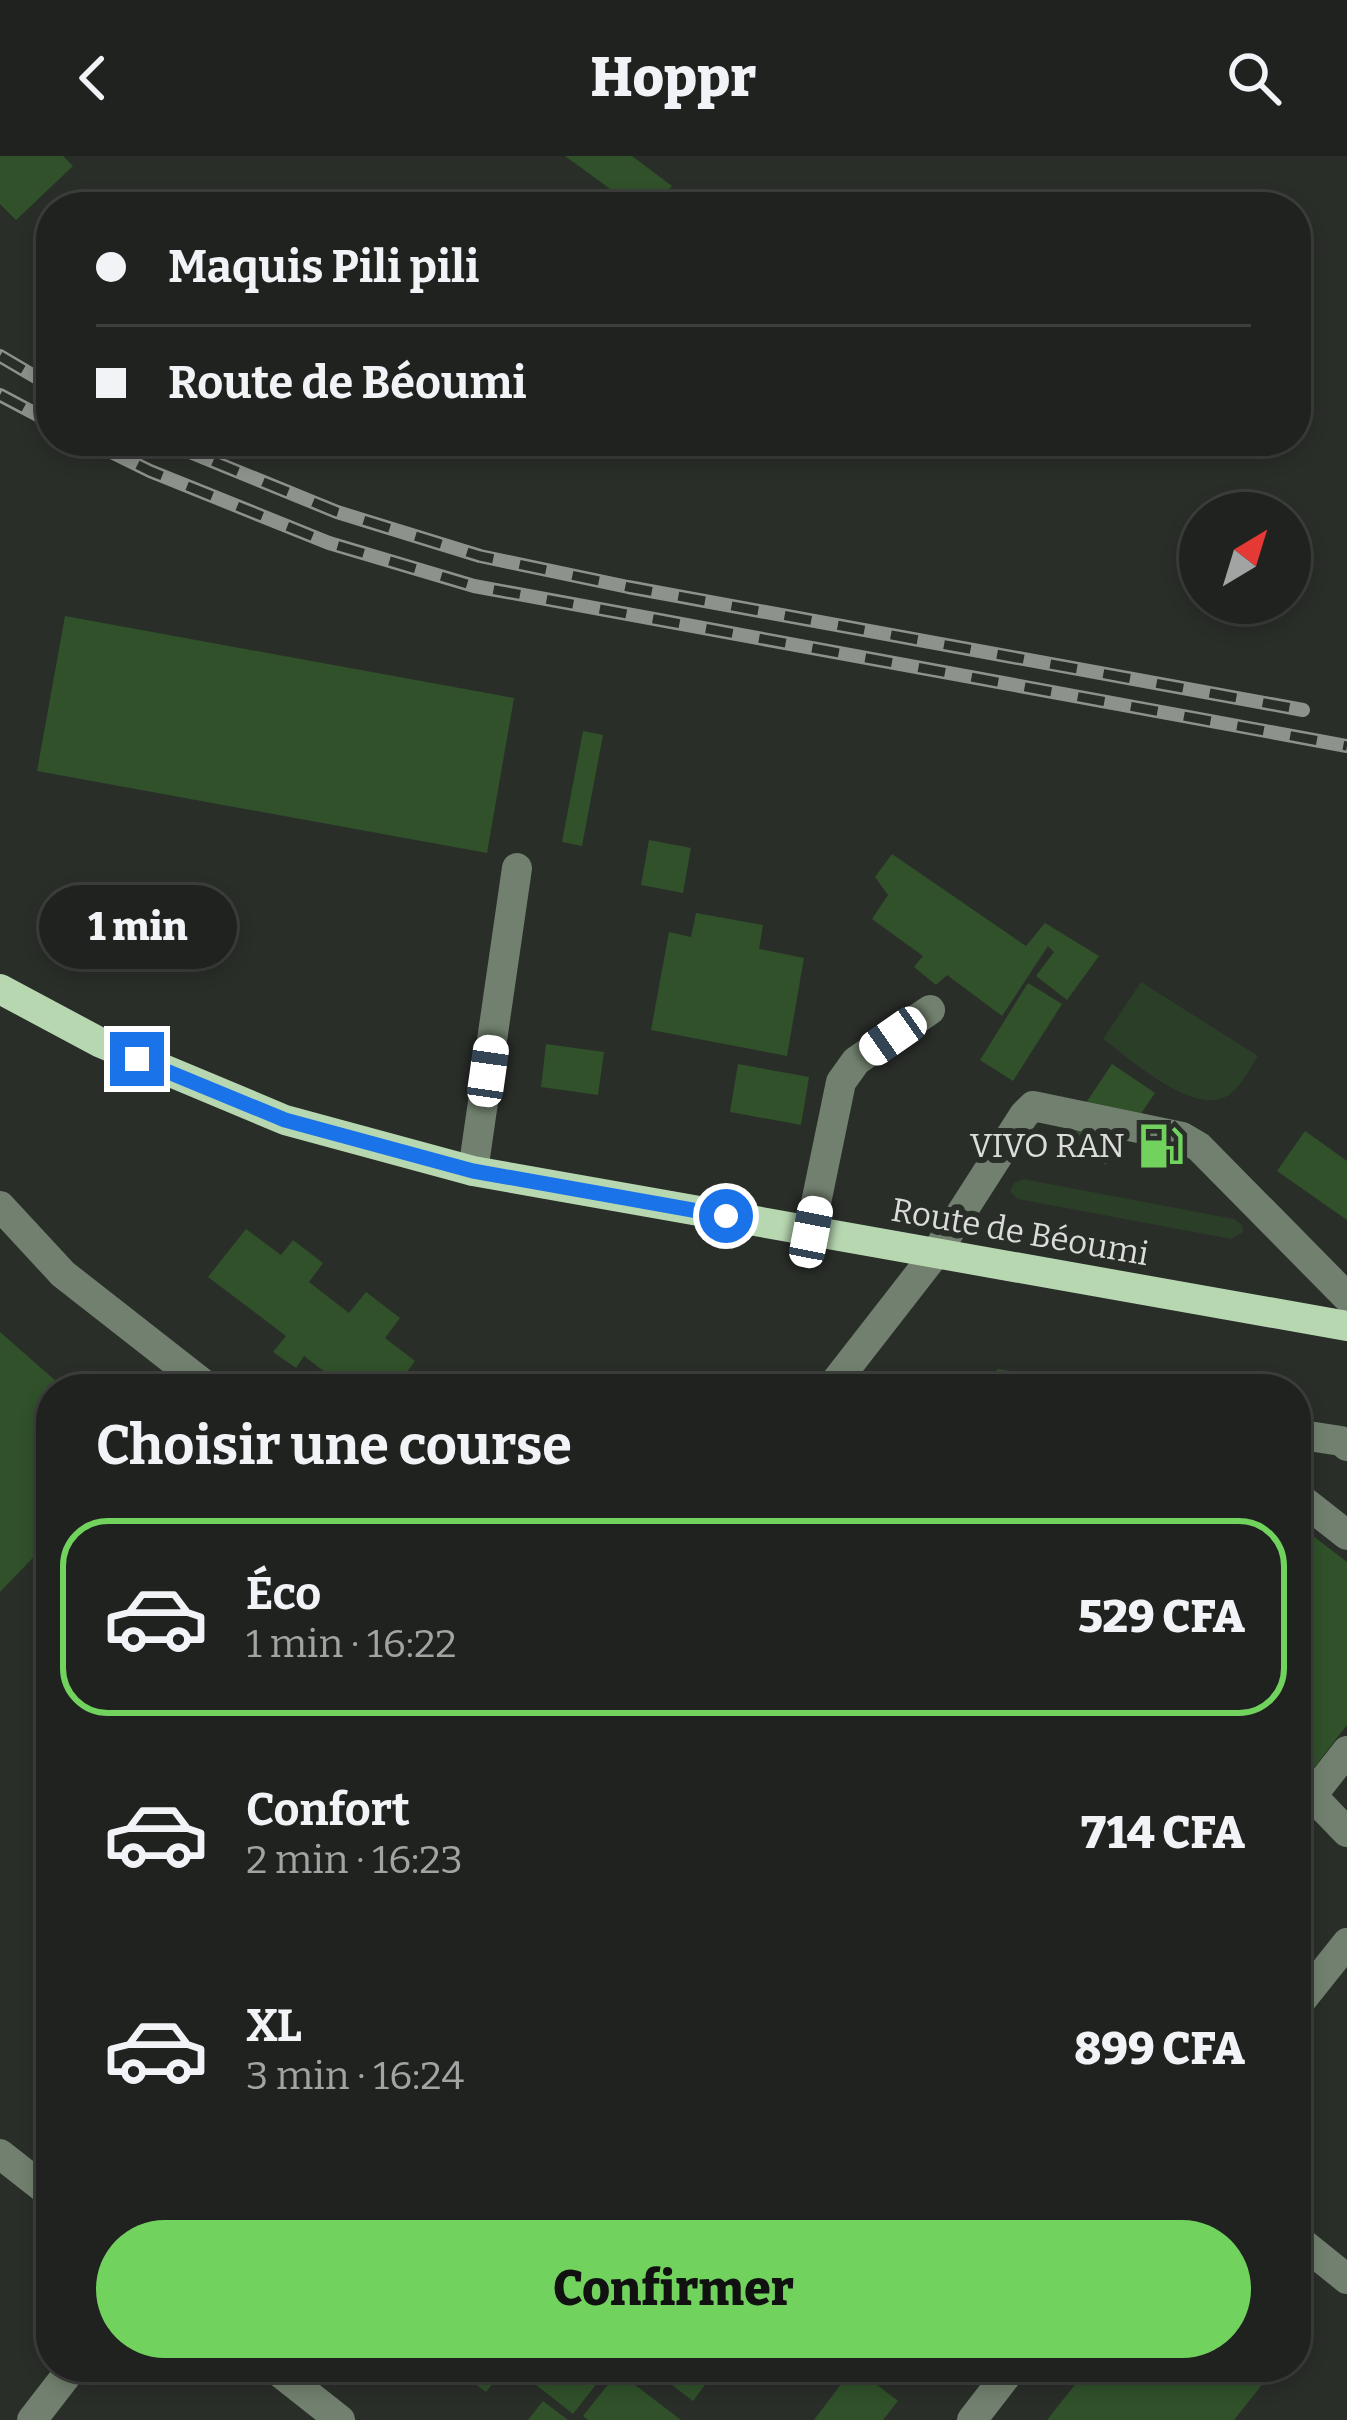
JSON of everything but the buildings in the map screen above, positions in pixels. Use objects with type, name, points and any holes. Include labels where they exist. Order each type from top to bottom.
[{"type":"main road","name":"Route de Béoumi","points":[[0,989],[101,1043],[285,1120],[473,1171],[1332,1323]]},
{"type":"street","points":[[473,1171],[517,868]]},
{"type":"street","points":[[811,1232],[841,1082],[856,1061],[930,1010]]},
{"type":"street","points":[[842,1374],[934,1254],[1033,1106],[1182,1137],[1199,1147],[1347,1297]]},
{"type":"street","points":[[0,1206],[62,1274],[191,1374]]},
{"type":"street","points":[[1332,1323],[1347,1343]]},
{"type":"street","points":[[1311,1436],[1347,1446]]},
{"type":"street","points":[[1311,1507],[1347,1535]]},
{"type":"street","points":[[1347,1751],[1314,1793],[1347,1832]]},
{"type":"street","points":[[1311,1989],[1347,1942]]},
{"type":"street","points":[[1311,1967],[1322,1975]]},
{"type":"street","points":[[0,2154],[36,2182]]},
{"type":"street","points":[[1311,2250],[1347,2279]]},
{"type":"street","points":[[32,2420],[61,2382]]},
{"type":"street","points":[[292,2382],[340,2420]]},
{"type":"street","points":[[972,2420],[1001,2382]]},
{"type":"green space","points":[[1141,982],[1258,1056],[1233,1092],[1215,1100],[1181,1093],[1103,1039]]},
{"type":"green space","points":[[1023,1179],[1234,1219],[1243,1232],[1231,1239],[1018,1199],[1010,1191]]},
{"type":"railway","points":[[0,356],[36,377]]},
{"type":"railway","points":[[0,395],[36,414]]},
{"type":"railway","points":[[120,456],[329,543],[474,586],[1347,746]]},
{"type":"railway","points":[[200,456],[337,512],[480,556],[1303,710]]},
{"type":"place","name":"VIVO RAN","points":[[1161,1146]]},
{"type":"route","points":[[137,1059],[285,1120],[473,1171],[726,1216]]}]
